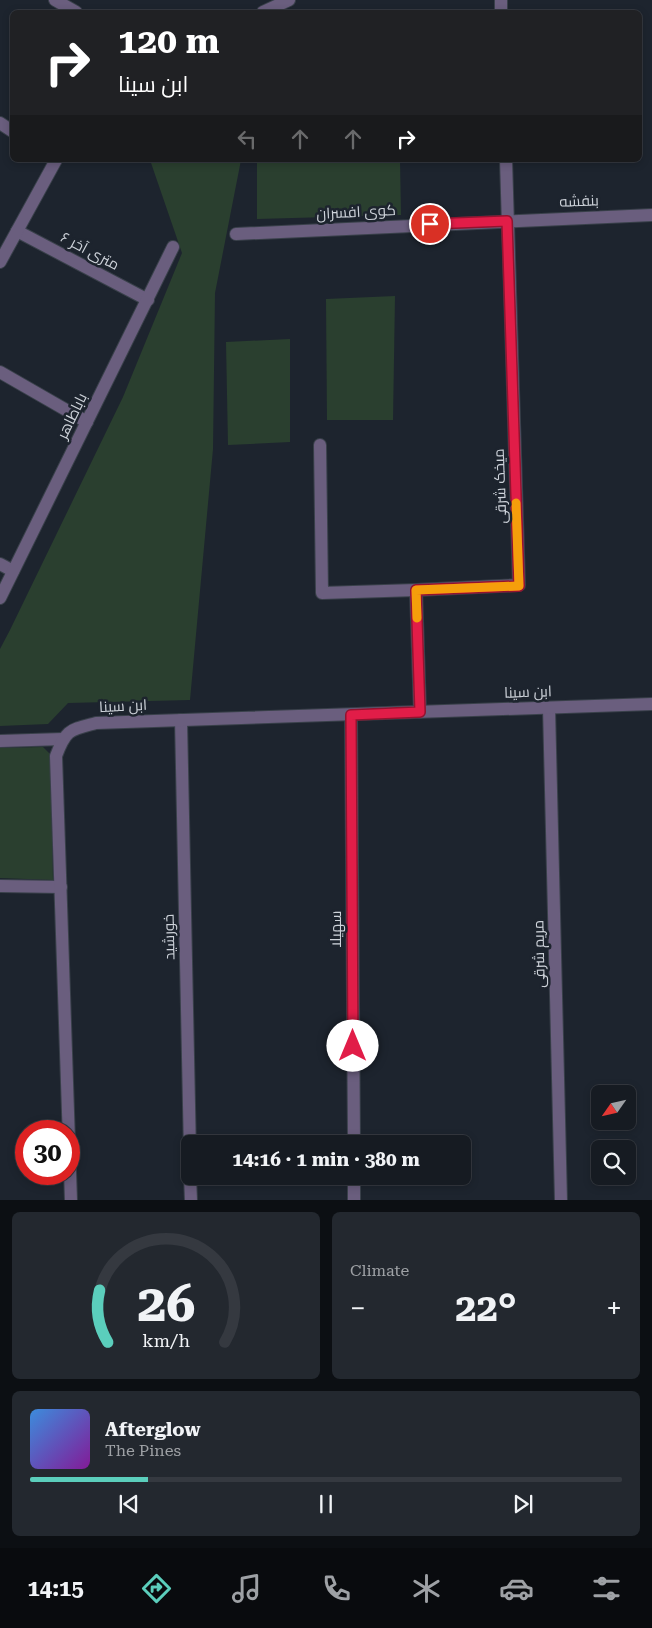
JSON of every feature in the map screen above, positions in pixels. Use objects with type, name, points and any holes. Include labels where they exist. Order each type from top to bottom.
[{"type":"street","points":[[56,0],[73,10]]},
{"type":"street","points":[[267,10],[289,0]]},
{"type":"street","points":[[0,262],[55,162]]},
{"type":"street","name":"میخک شرقی","points":[[416,590],[519,586],[506,162]]},
{"type":"street","name":"بنفشه","points":[[507,221],[652,215]]},
{"type":"street","name":"کوی افسران","points":[[236,234],[507,221]]},
{"type":"street","name":"۶ متری آخر","points":[[17,231],[148,300]]},
{"type":"street","name":"باباطاهر","points":[[0,598],[174,247]]},
{"type":"street","points":[[0,372],[87,422]]},
{"type":"street","points":[[320,445],[322,593],[416,590],[420,712]]},
{"type":"street","points":[[0,564],[13,571]]},
{"type":"street","name":"ابن سینا","points":[[63,739],[74,729],[96,723],[652,704]]},
{"type":"street","name":"مریم شرقی","points":[[549,708],[561,1200]]},
{"type":"street","name":"سهیلا","points":[[351,715],[354,1135]]},
{"type":"street","name":"خورشید","points":[[181,720],[190,1135]]},
{"type":"street","points":[[0,741],[63,739],[56,756],[71,1200]]},
{"type":"street","points":[[0,886],[61,887]]},
{"type":"street","points":[[190,1185],[191,1200]]},
{"type":"street","points":[[354,1185],[354,1200]]},
{"type":"green space","points":[[151,162],[241,162],[215,293],[213,449],[190,700],[68,703],[48,724],[0,726],[0,649],[123,397],[182,253]]},
{"type":"green space","points":[[257,162],[400,162],[401,215],[257,219]]},
{"type":"green space","points":[[395,296],[393,420],[327,420],[326,299]]},
{"type":"green space","points":[[290,339],[290,442],[228,445],[226,342]]},
{"type":"green space","points":[[43,747],[50,754],[53,880],[0,878],[0,748]]},
{"type":"slow traffic","points":[[417,618],[416,590],[519,586],[516,503]]},
{"type":"route","points":[[353,1046],[351,715],[420,712],[416,590],[519,586],[507,221],[430,224]]}]
